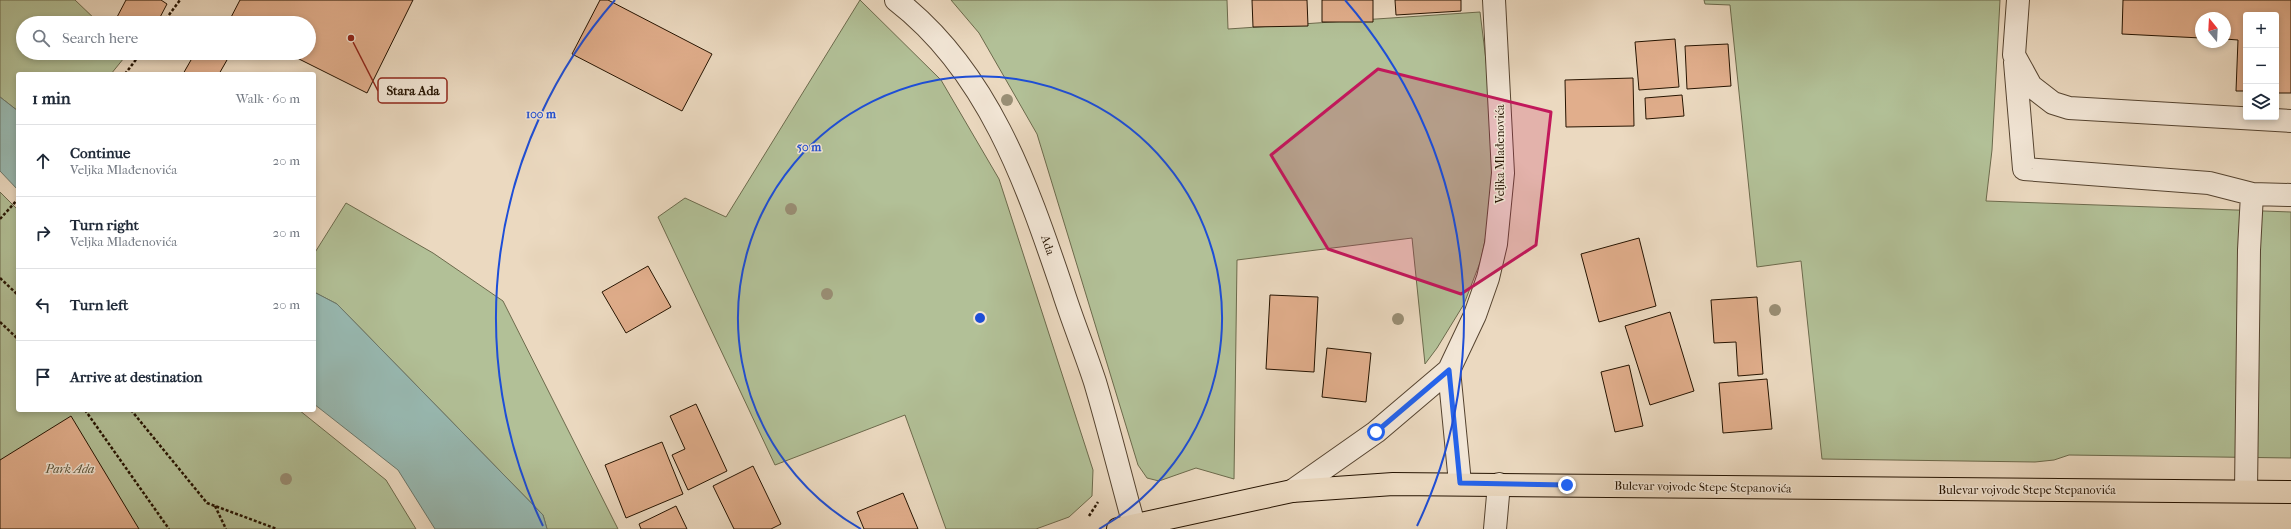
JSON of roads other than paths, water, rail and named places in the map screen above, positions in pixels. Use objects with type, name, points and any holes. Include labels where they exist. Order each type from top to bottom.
[{"type":"main road","name":"Bulevar vojvode Stepe Stepanovića","points":[[1126,527],[1292,491],[1393,484],[1460,483],[2291,492]]},
{"type":"street","name":"Ada","points":[[896,0],[912,12],[948,48],[974,84],[1002,131],[1042,230],[1095,382],[1126,527]]},
{"type":"street","name":"Veljka Mlađenovića","points":[[1292,491],[1376,432],[1449,370],[1467,333],[1486,286],[1497,236],[1503,173],[1494,0]]},
{"type":"street","points":[[2018,0],[2014,55],[2024,169],[2209,183],[2252,194],[2291,195]]},
{"type":"street","points":[[2014,55],[2031,86],[2053,103],[2069,108],[2291,121]]},
{"type":"street","points":[[2246,491],[2248,250],[2252,194]]},
{"type":"street","points":[[1449,370],[1460,483]]},
{"type":"street","points":[[1495,529],[1499,484]]},
{"type":"water","points":[[0,97],[16,109],[16,188],[0,171]]},
{"type":"water","points":[[316,293],[337,304],[543,515],[547,529],[435,529],[398,470],[316,406]]},
{"type":"place","name":"Stara Ada","points":[[351,38]]},
{"type":"park label","name":"Park Ada","points":[[70,469]]}]
